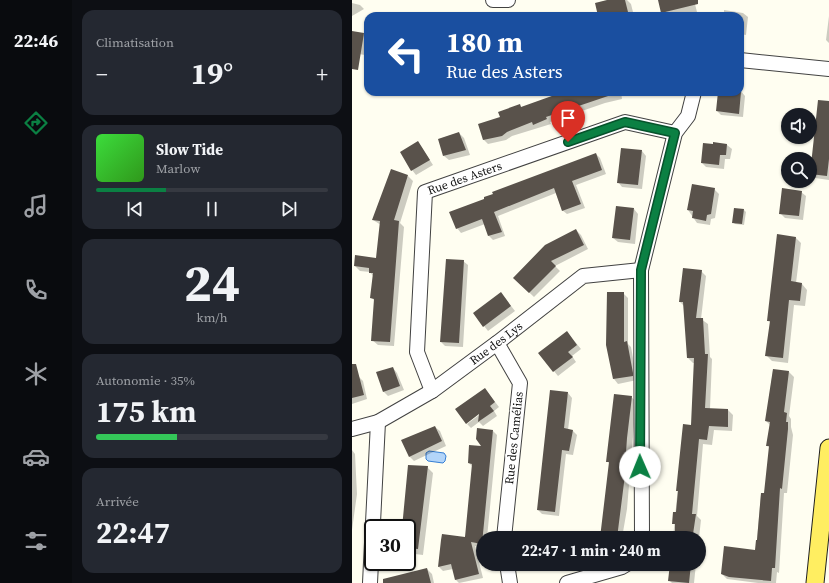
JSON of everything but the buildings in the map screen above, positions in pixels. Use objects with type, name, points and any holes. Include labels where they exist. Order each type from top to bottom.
[{"type":"main road","points":[[815,583],[829,448]]},
{"type":"main road","points":[[820,528],[829,546]]},
{"type":"street","points":[[493,0],[508,0]]},
{"type":"street","points":[[744,60],[829,69]]},
{"type":"street","points":[[642,531],[641,270],[675,133],[688,116],[693,96]]},
{"type":"street","name":"Rue des Asters","points":[[432,391],[417,352],[425,192],[625,122],[675,133]]},
{"type":"street","name":"Rue des Lys","points":[[352,429],[378,422],[432,391],[583,276],[641,270]]},
{"type":"street","name":"Rue des Camélias","points":[[497,343],[520,383],[505,531]]},
{"type":"street","points":[[370,583],[378,422]]},
{"type":"street","points":[[508,571],[510,583]]},
{"type":"street","points":[[567,583],[608,571]]},
{"type":"water","points":[[429,451],[444,453],[446,456],[445,461],[443,463],[428,461],[426,459],[426,453]]},
{"type":"route","points":[[568,142],[625,122],[675,133],[641,270],[640,467]]}]
